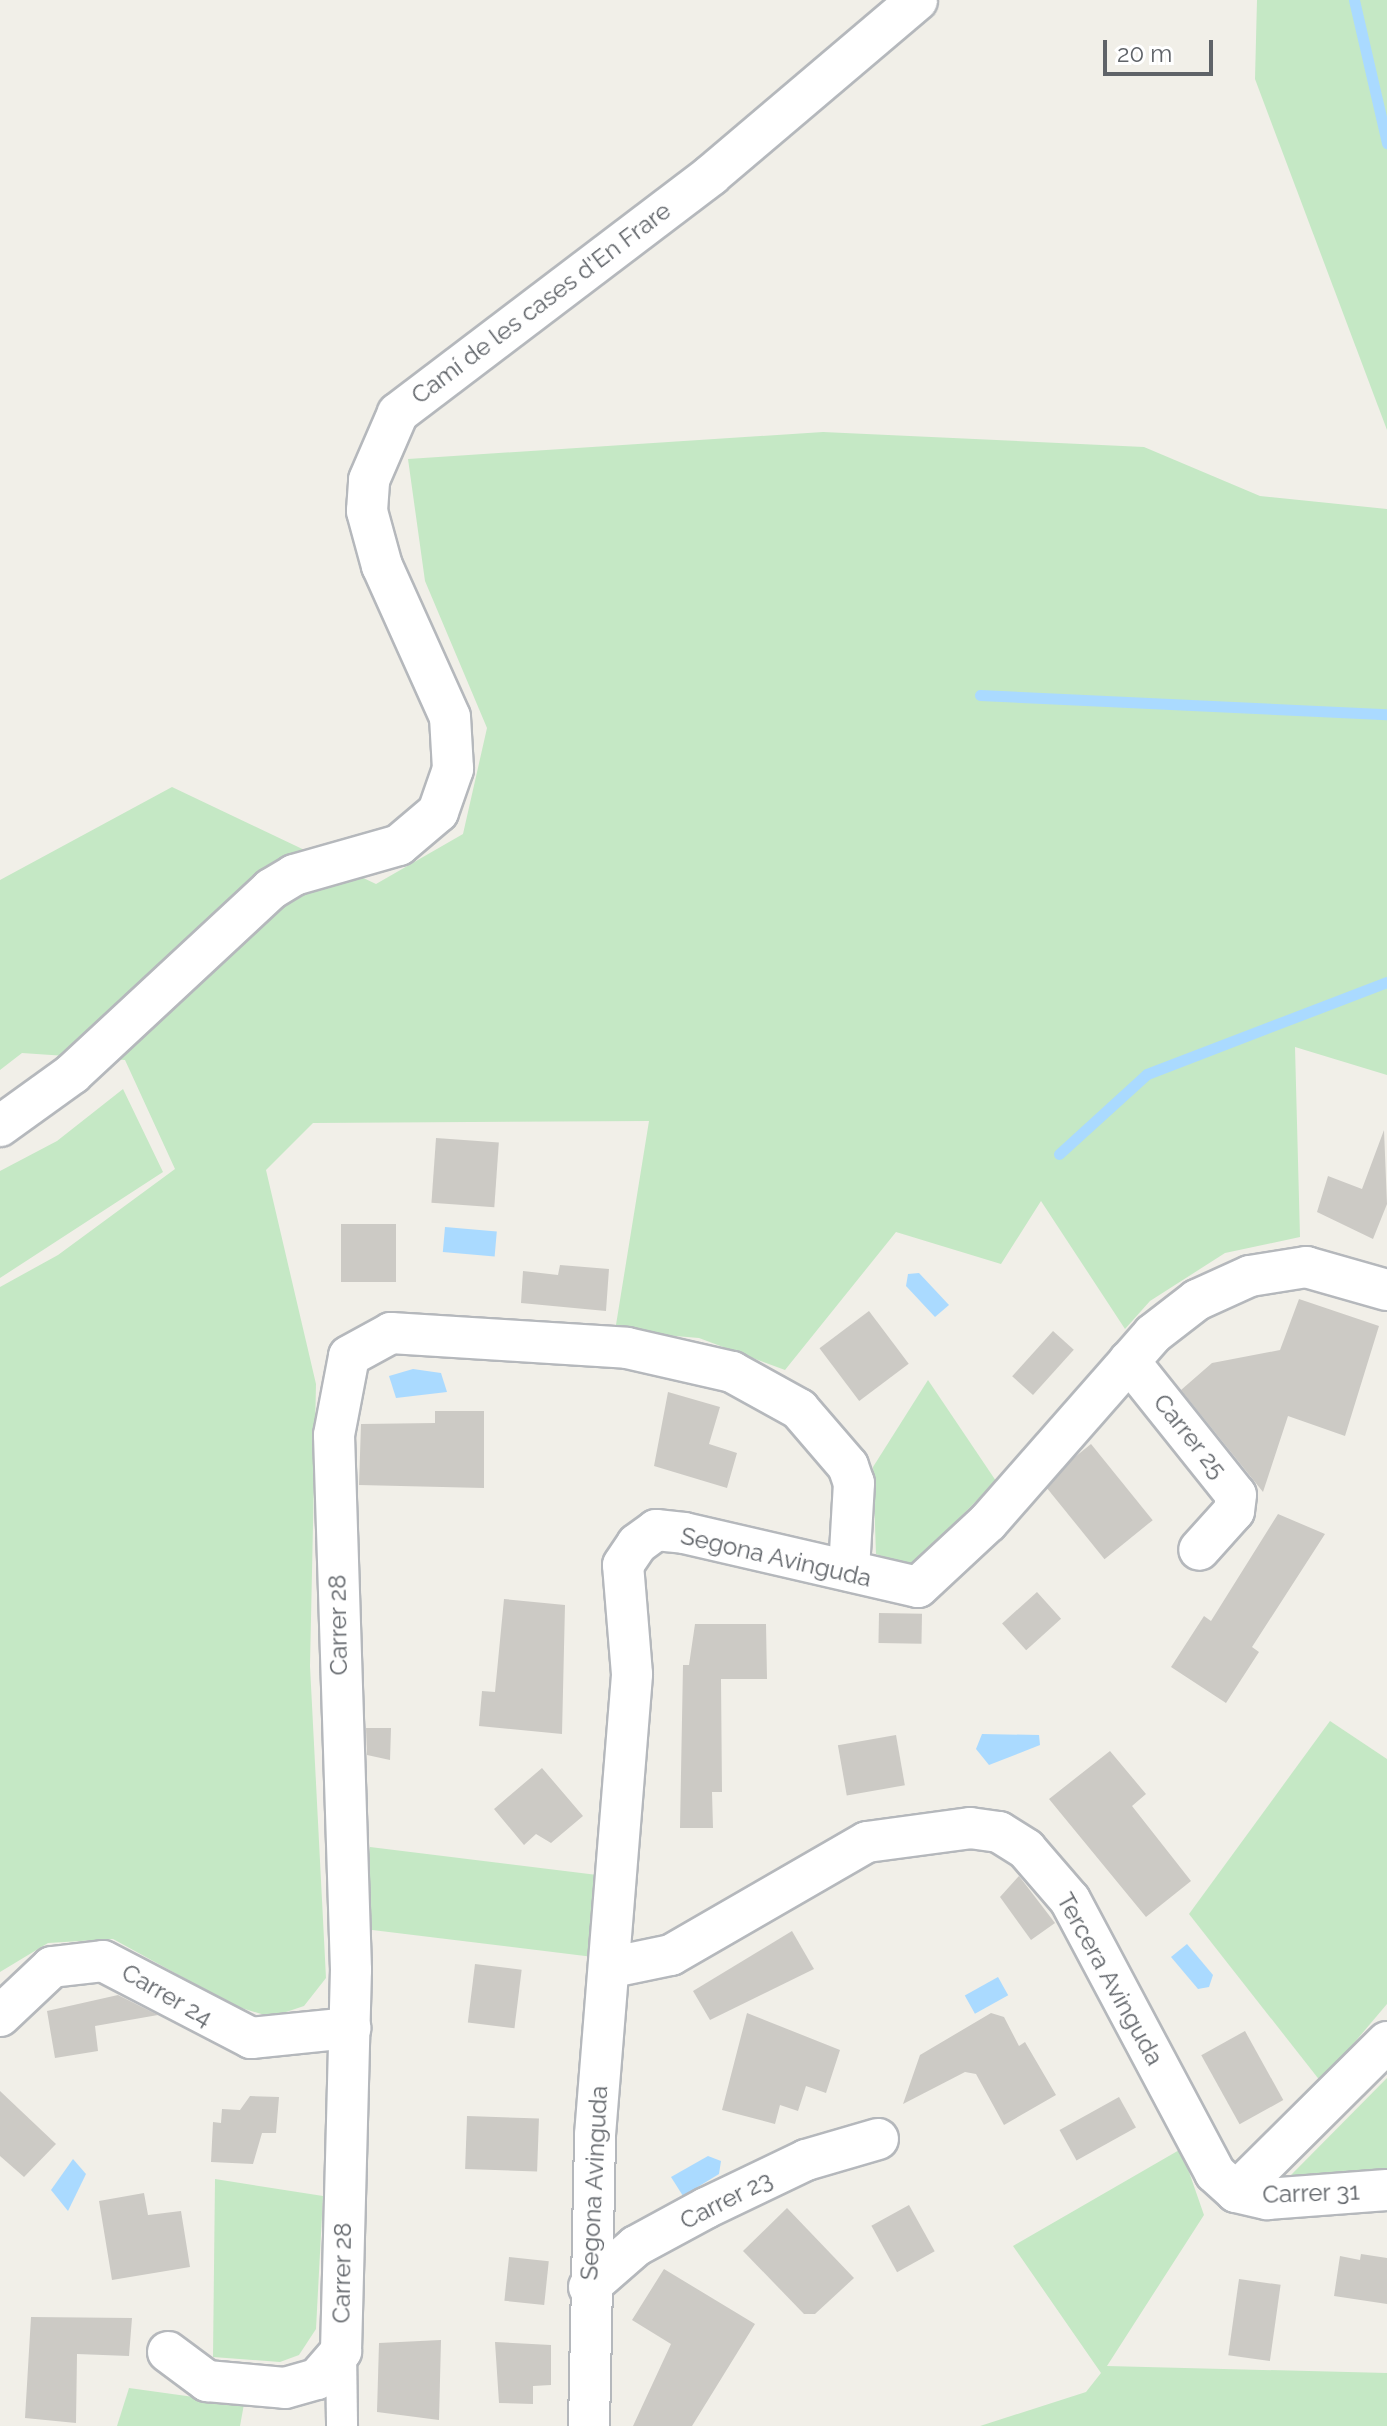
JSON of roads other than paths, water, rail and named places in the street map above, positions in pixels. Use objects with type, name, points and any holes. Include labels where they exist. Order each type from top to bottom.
[{"type":"street","name":"Camí de les cases d'En Frare","points":[[0,1126],[72,1074],[271,889],[294,875],[399,845],[438,812],[453,769],[450,717],[382,566],[367,511],[369,480],[398,413],[711,175],[917,0]]},
{"type":"street","name":"Segona Avinguda","points":[[589,2426],[589,2287],[598,2087],[613,1967],[632,1674],[623,1565],[656,1530],[849,1571],[900,1588],[935,1575],[1164,1323],[1250,1276],[1317,1268],[1387,1290]]},
{"type":"street","name":"Carrer 28","points":[[168,2352],[207,2381],[285,2388],[317,2379],[341,2351],[350,2028],[334,1435],[340,1373],[359,1346],[391,1333],[627,1348],[760,1384],[799,1409],[848,1466],[854,1483],[849,1571]]},
{"type":"street","name":"Carrer 25","points":[[1129,1361],[1236,1495],[1234,1511],[1199,1550]]},
{"type":"street","name":"Tercera Avinguda","points":[[613,1967],[671,1955],[867,1842],[922,1832],[999,1832],[1045,1867],[1070,1900],[1215,2173],[1236,2192]]},
{"type":"street","name":"Carrer 24","points":[[0,2016],[52,1967],[103,1961],[251,2038],[350,2028]]},
{"type":"street","points":[[1236,2192],[1387,2042]]},
{"type":"street","name":"Carrer 23","points":[[589,2287],[636,2246],[706,2208],[806,2160],[878,2139]]},
{"type":"street","name":"Carrer 31","points":[[1236,2192],[1267,2199],[1387,2190]]},
{"type":"street","points":[[341,2351],[342,2426]]},
{"type":"water","points":[[445,1227],[497,1232],[495,1256],[443,1252]]},
{"type":"water","points":[[919,1273],[949,1305],[935,1317],[906,1286],[908,1274]]},
{"type":"water","points":[[413,1369],[441,1373],[447,1392],[396,1398],[389,1376]]},
{"type":"water","points":[[982,1734],[1039,1735],[1040,1745],[989,1765],[976,1749]]},
{"type":"water","points":[[1187,1944],[1213,1975],[1209,1987],[1198,1989],[1171,1957]]},
{"type":"water","points":[[998,1977],[1008,1995],[975,2014],[965,1995]]},
{"type":"water","points":[[708,2156],[721,2161],[719,2174],[683,2196],[671,2177]]},
{"type":"water","points":[[73,2159],[86,2174],[68,2211],[51,2190]]},
{"type":"waterway","points":[[1354,0],[1387,143]]},
{"type":"waterway","points":[[980,695],[1387,714]]},
{"type":"waterway","points":[[1059,1154],[1147,1074],[1387,982]]}]
